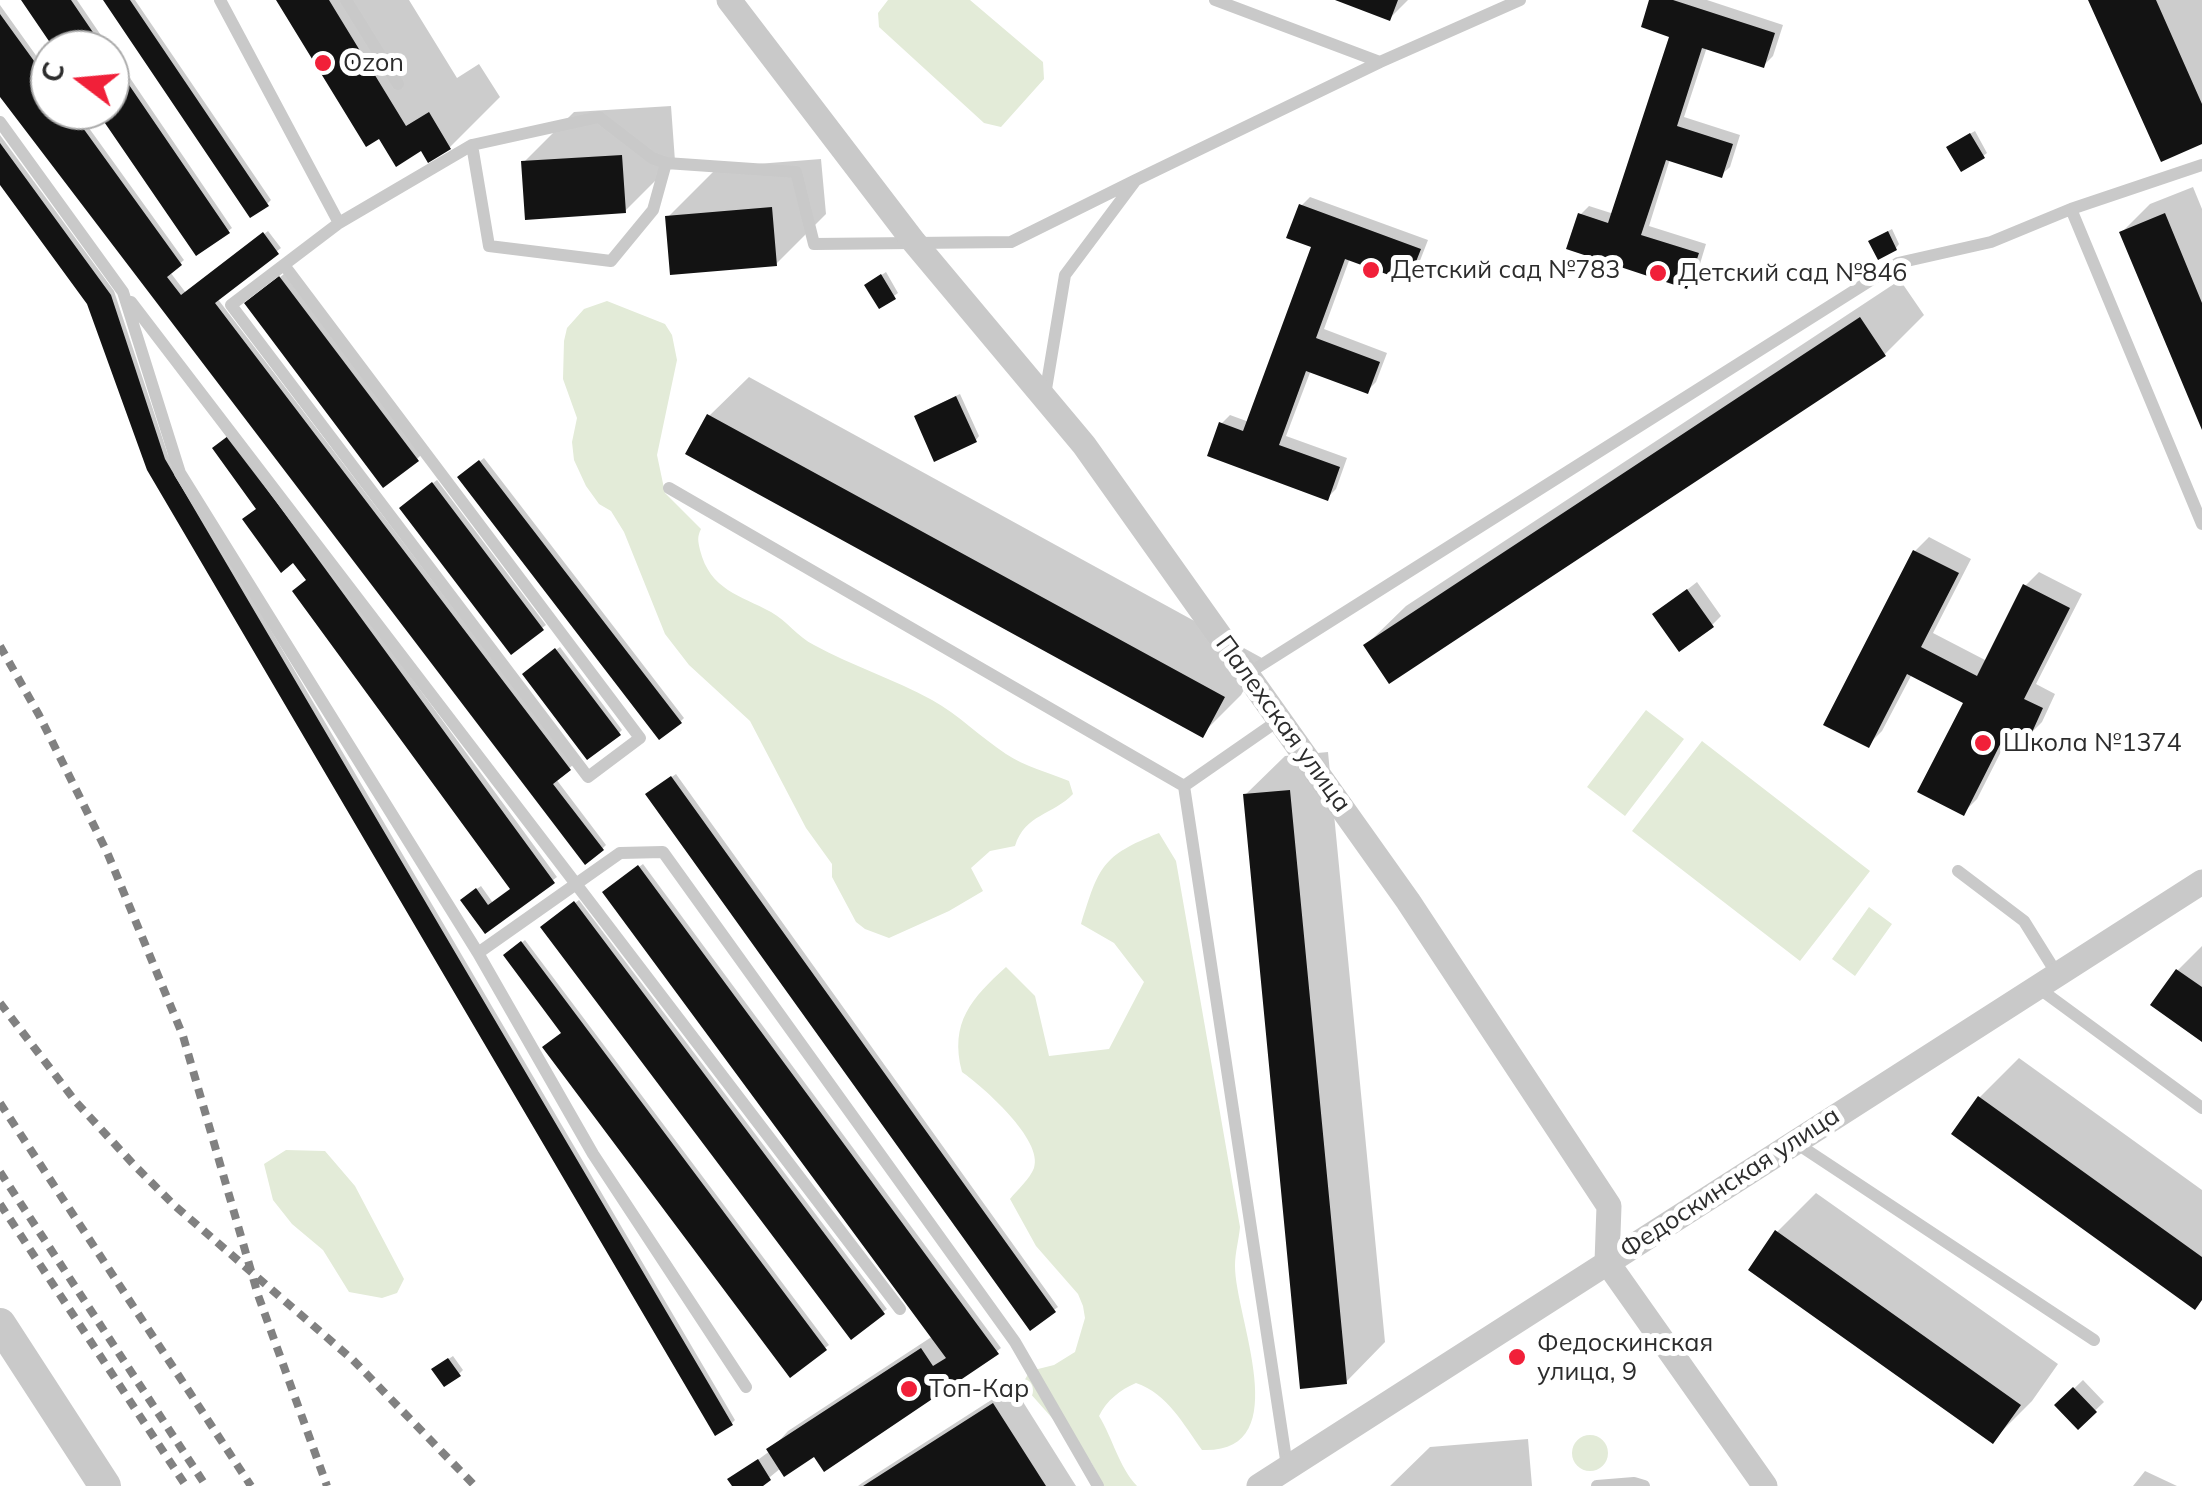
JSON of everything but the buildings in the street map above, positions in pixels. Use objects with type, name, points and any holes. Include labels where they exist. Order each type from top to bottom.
[{"type":"street","name":"Палехская улица","points":[[729,0],[914,242],[1084,445],[1408,901],[1609,1206],[1607,1262]]},
{"type":"street","name":"Федоскинская улица","points":[[1259,1486],[2047,980],[2199,888]]},
{"type":"street","points":[[1607,1262],[1765,1486]]},
{"type":"street","points":[[0,1324],[105,1486]]},
{"type":"lane","points":[[220,0],[340,224]]},
{"type":"lane","points":[[346,0],[398,84]]},
{"type":"lane","points":[[1214,0],[1380,62]]},
{"type":"lane","points":[[284,265],[640,738],[588,778],[231,304],[284,265],[340,224],[472,145],[598,117],[652,158],[666,164],[796,172],[814,244],[1011,242],[1380,62],[1520,0]]},
{"type":"lane","points":[[0,122],[123,292],[900,1308]]},
{"type":"lane","points":[[472,145],[489,246],[611,261],[652,210],[666,164]]},
{"type":"lane","points":[[1246,674],[1898,263],[1991,242],[2072,209],[2202,165]]},
{"type":"lane","points":[[1044,398],[1066,274],[1136,180]]},
{"type":"lane","points":[[2072,209],[2202,524]]},
{"type":"lane","points":[[123,292],[180,473],[478,953],[592,1154],[746,1387]]},
{"type":"lane","points":[[670,488],[1184,786]]},
{"type":"lane","points":[[1184,786],[1279,720]]},
{"type":"lane","points":[[1184,786],[1287,1466]]},
{"type":"lane","points":[[478,953],[620,853],[663,852],[1015,1342],[1098,1486]]},
{"type":"lane","points":[[1958,871],[2024,922],[2047,980],[2202,1108]]},
{"type":"lane","points":[[1794,1142],[2094,1340]]},
{"type":"lane","points":[[1597,1486],[1644,1486]]},
{"type":"green space","points":[[888,0],[970,0],[1043,62],[1044,79],[1001,127],[984,123],[879,27],[878,13]]},
{"type":"green space","points":[[607,301],[665,324],[672,335],[677,360],[657,455],[665,493],[701,529],[700,550],[719,583],[777,616],[814,645],[942,706],[1013,758],[1069,781],[1073,794],[1025,827],[1015,846],[990,851],[971,868],[983,891],[889,938],[856,922],[832,877],[832,864],[806,828],[750,721],[689,665],[665,634],[624,532],[611,511],[599,504],[586,486],[574,460],[572,442],[577,418],[563,379],[564,341],[567,328],[584,309]]},
{"type":"green space","points":[[1646,710],[1684,739],[1625,816],[1587,787]]},
{"type":"green space","points":[[1702,741],[1870,871],[1800,961],[1632,831]]},
{"type":"green space","points":[[1159,833],[1176,861],[1240,1227],[1235,1266],[1255,1379],[1255,1407],[1248,1430],[1231,1445],[1202,1450],[1157,1394],[1136,1383],[1130,1386],[1110,1400],[1099,1416],[1137,1486],[1104,1486],[1091,1462],[1029,1392],[1024,1381],[1030,1371],[1054,1365],[1075,1352],[1085,1318],[1083,1306],[1078,1294],[1036,1246],[1010,1199],[1032,1172],[1035,1156],[1009,1115],[962,1072],[959,1039],[966,1012],[1006,967],[1035,996],[1049,1056],[1109,1049],[1144,982],[1114,943],[1081,924],[1105,866],[1125,849]]},
{"type":"green space","points":[[1869,907],[1892,924],[1855,976],[1832,959]]},
{"type":"green space","points":[[286,1150],[325,1151],[355,1186],[404,1279],[397,1293],[382,1298],[349,1292],[323,1250],[292,1224],[273,1200],[264,1164]]},
{"type":"green space","points":[[1590,1435],[1603,1440],[1608,1453],[1603,1466],[1590,1471],[1577,1466],[1572,1453],[1577,1440]]},
{"type":"railway","points":[[0,646],[107,852],[183,1036],[258,1295],[327,1486]]},
{"type":"railway","points":[[0,1003],[76,1102],[135,1166],[174,1205],[353,1360],[475,1486]]},
{"type":"railway","points":[[0,1103],[251,1486]]},
{"type":"railway","points":[[0,1172],[206,1486]]},
{"type":"railway","points":[[0,1204],[186,1486]]},
{"type":"place","name":"Ozon","points":[[323,63]]},
{"type":"place","name":"Детский сад №783","points":[[1371,270]]},
{"type":"place","name":"Детский сад №846","points":[[1658,273]]},
{"type":"place","name":"Школа №1374","points":[[1983,743]]},
{"type":"place","name":"Федоскинская улица, 9","points":[[1517,1357]]},
{"type":"place","name":"Топ-Кар","points":[[909,1389]]}]
